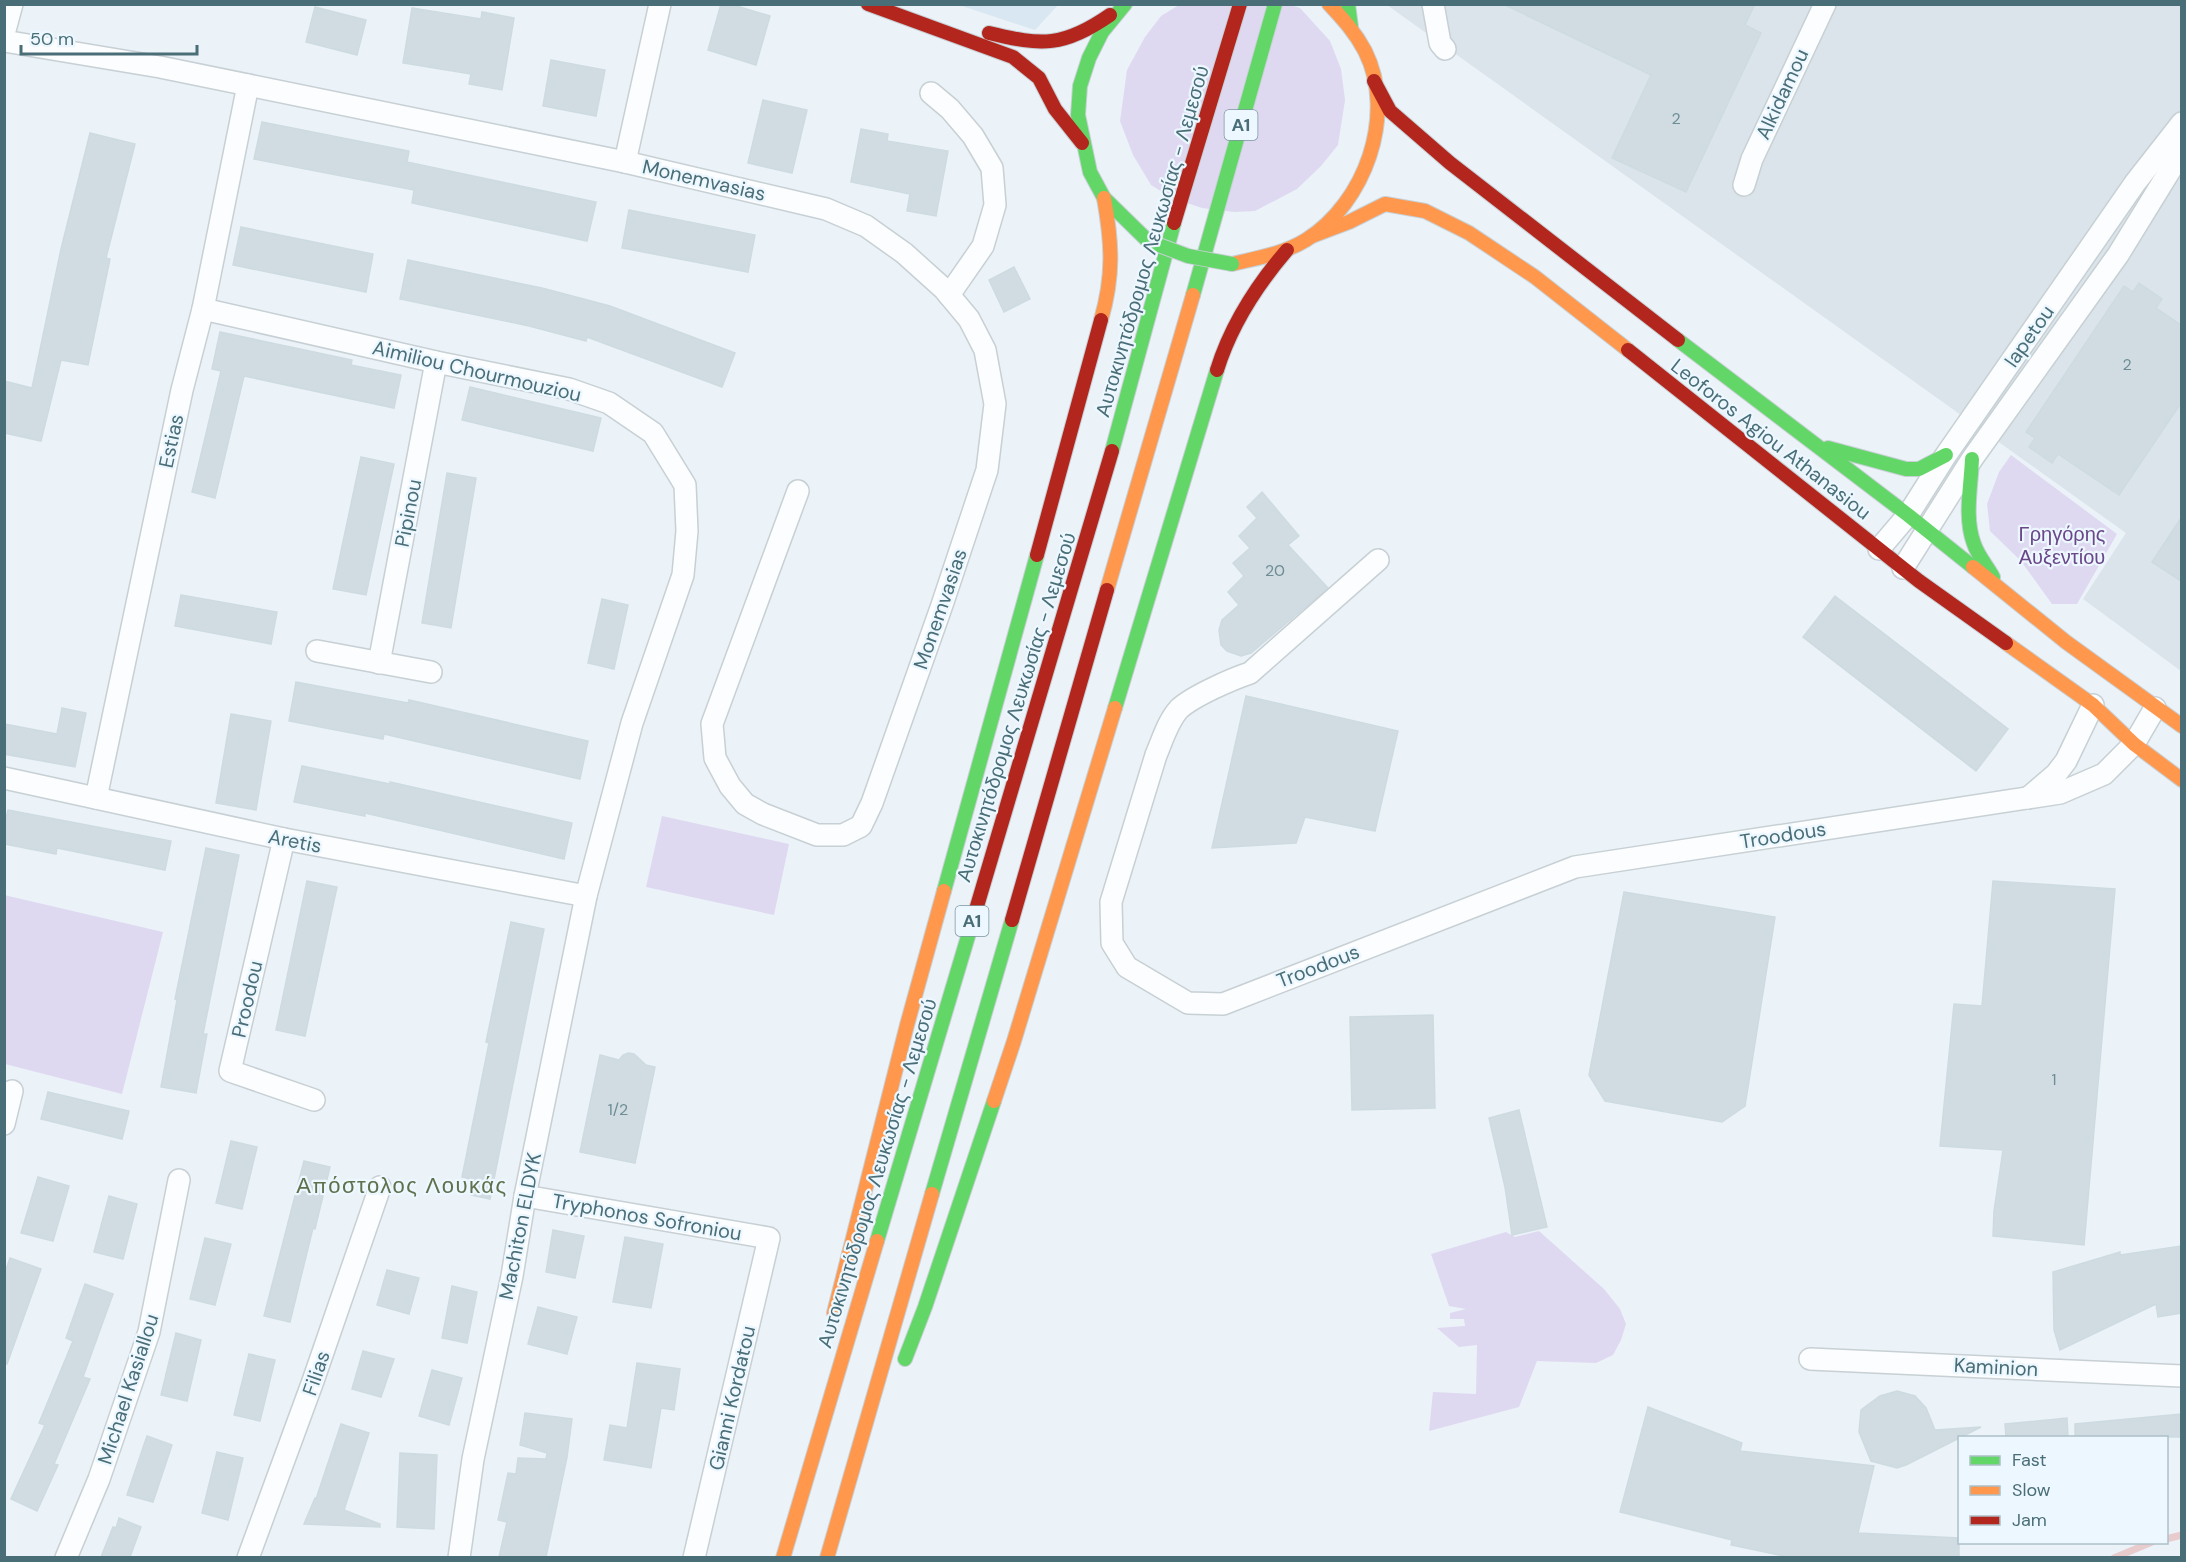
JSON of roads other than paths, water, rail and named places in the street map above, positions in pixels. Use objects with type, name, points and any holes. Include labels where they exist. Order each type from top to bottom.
[{"type":"main road","points":[[868,4],[1013,57],[1039,78],[1055,109],[1085,147]]},
{"type":"main road","name":"Αυτοκινητόδρομος Λευκωσίας - Λεμεσού","points":[[782,1557],[1106,472],[1174,224],[1240,4]]},
{"type":"main road","name":"A1","points":[[829,1557],[1275,4]]},
{"type":"main road","points":[[1123,6],[1102,32],[1093,49],[1080,86],[1078,115],[1090,172],[1104,198],[1148,241],[1172,252],[1201,261],[1232,264],[1287,250],[1312,236],[1335,217],[1353,194],[1367,168],[1375,140],[1377,110],[1374,81],[1365,53],[1351,27],[1329,4]]},
{"type":"main road","points":[[1348,4],[1351,27]]},
{"type":"main road","points":[[977,29],[1021,41],[1049,42],[1076,36],[1123,6]]},
{"type":"main road","name":"Leoforos Agiou Athanasiou","points":[[1374,81],[1390,111],[1450,163],[1811,443],[1908,515],[2066,642],[2181,726]]},
{"type":"main road","points":[[831,1331],[907,1025],[1104,310],[1111,271],[1111,237],[1104,198]]},
{"type":"main road","name":"Leoforos Agiou Athanasiou","points":[[1312,236],[1349,222],[1385,204],[1425,211],[1469,232],[1535,277],[1919,581],[2093,705],[2134,744],[2181,780]]},
{"type":"main road","points":[[900,1372],[925,1307],[1014,1041],[1223,350],[1242,310],[1266,274],[1287,250]]},
{"type":"main road","points":[[1811,443],[1906,469],[1919,469],[1946,455]]},
{"type":"main road","points":[[1972,459],[1969,513],[1974,544],[1998,586]]},
{"type":"main road","points":[[782,1557],[816,1399]]},
{"type":"main road","points":[[829,1557],[880,1427]]},
{"type":"street","points":[[4,34],[12,4]]},
{"type":"street","name":"Monemvasias","points":[[625,162],[660,4]]},
{"type":"street","points":[[1433,4],[1440,43],[1445,49]]},
{"type":"street","name":"Alkidamou","points":[[1744,185],[1752,159],[1825,4]]},
{"type":"street","name":"Monemvasias","points":[[4,42],[160,67],[625,162],[826,209],[866,226],[904,253],[949,295],[969,319],[985,350],[996,404],[987,470],[872,803],[861,826],[843,835],[817,834],[763,814],[745,804],[730,786],[715,758],[712,724],[798,491]]},
{"type":"street","name":"Estias","points":[[96,798],[182,390],[203,309],[248,85]]},
{"type":"street","points":[[931,93],[950,109],[973,136],[992,168],[995,205],[982,246],[949,295]]},
{"type":"street","name":"Iapetou","points":[[1879,549],[1908,515],[1946,455],[2135,183],[2181,123]]},
{"type":"street","name":"Iapetou","points":[[1903,567],[1972,459],[2118,255],[2181,151]]},
{"type":"street","name":"Aimiliou Chourmouziou","points":[[203,309],[436,362],[569,389],[609,403],[653,433],[685,485],[687,531],[682,575],[632,723],[586,896]]},
{"type":"street","name":"Pipinou","points":[[379,663],[436,362]]},
{"type":"street","name":"Troodous","points":[[1378,560],[1250,673],[1233,678],[1179,710],[1164,735],[1111,902],[1112,943],[1127,967],[1188,1004],[1223,1004],[1575,867],[2060,793],[2104,774],[2134,744],[2155,708]]},
{"type":"street","points":[[317,651],[431,672]]},
{"type":"street","points":[[2028,799],[2056,774],[2066,760],[2093,705]]},
{"type":"street","name":"Aretis","points":[[4,778],[284,839],[586,896]]},
{"type":"street","name":"Proodou","points":[[284,839],[230,1071],[314,1100]]},
{"type":"street","name":"Machiton ELDYK","points":[[459,1557],[473,1459],[512,1275],[525,1196],[586,896]]},
{"type":"street","points":[[4,1124],[12,1091]]},
{"type":"street","name":"Michael Kasiallou","points":[[66,1557],[99,1479],[149,1332],[179,1180]]},
{"type":"street","name":"Filias","points":[[248,1557],[313,1381],[380,1187]]},
{"type":"street","name":"Tryphonos Sofroniou","points":[[525,1196],[769,1238]]},
{"type":"street","name":"Gianni Kordatou","points":[[694,1557],[769,1238]]},
{"type":"street","name":"Kaminion","points":[[1810,1359],[2181,1376]]},
{"type":"waterway","points":[[2168,1538],[2182,1535]]},
{"type":"waterway","points":[[2114,1558],[2147,1544]]},
{"type":"district","name":"Απόστολος Λουκάς","points":[[402,1185]]},
{"type":"park label","name":"Γρηγόρης Αυξεντίου","points":[[2062,546]]}]
